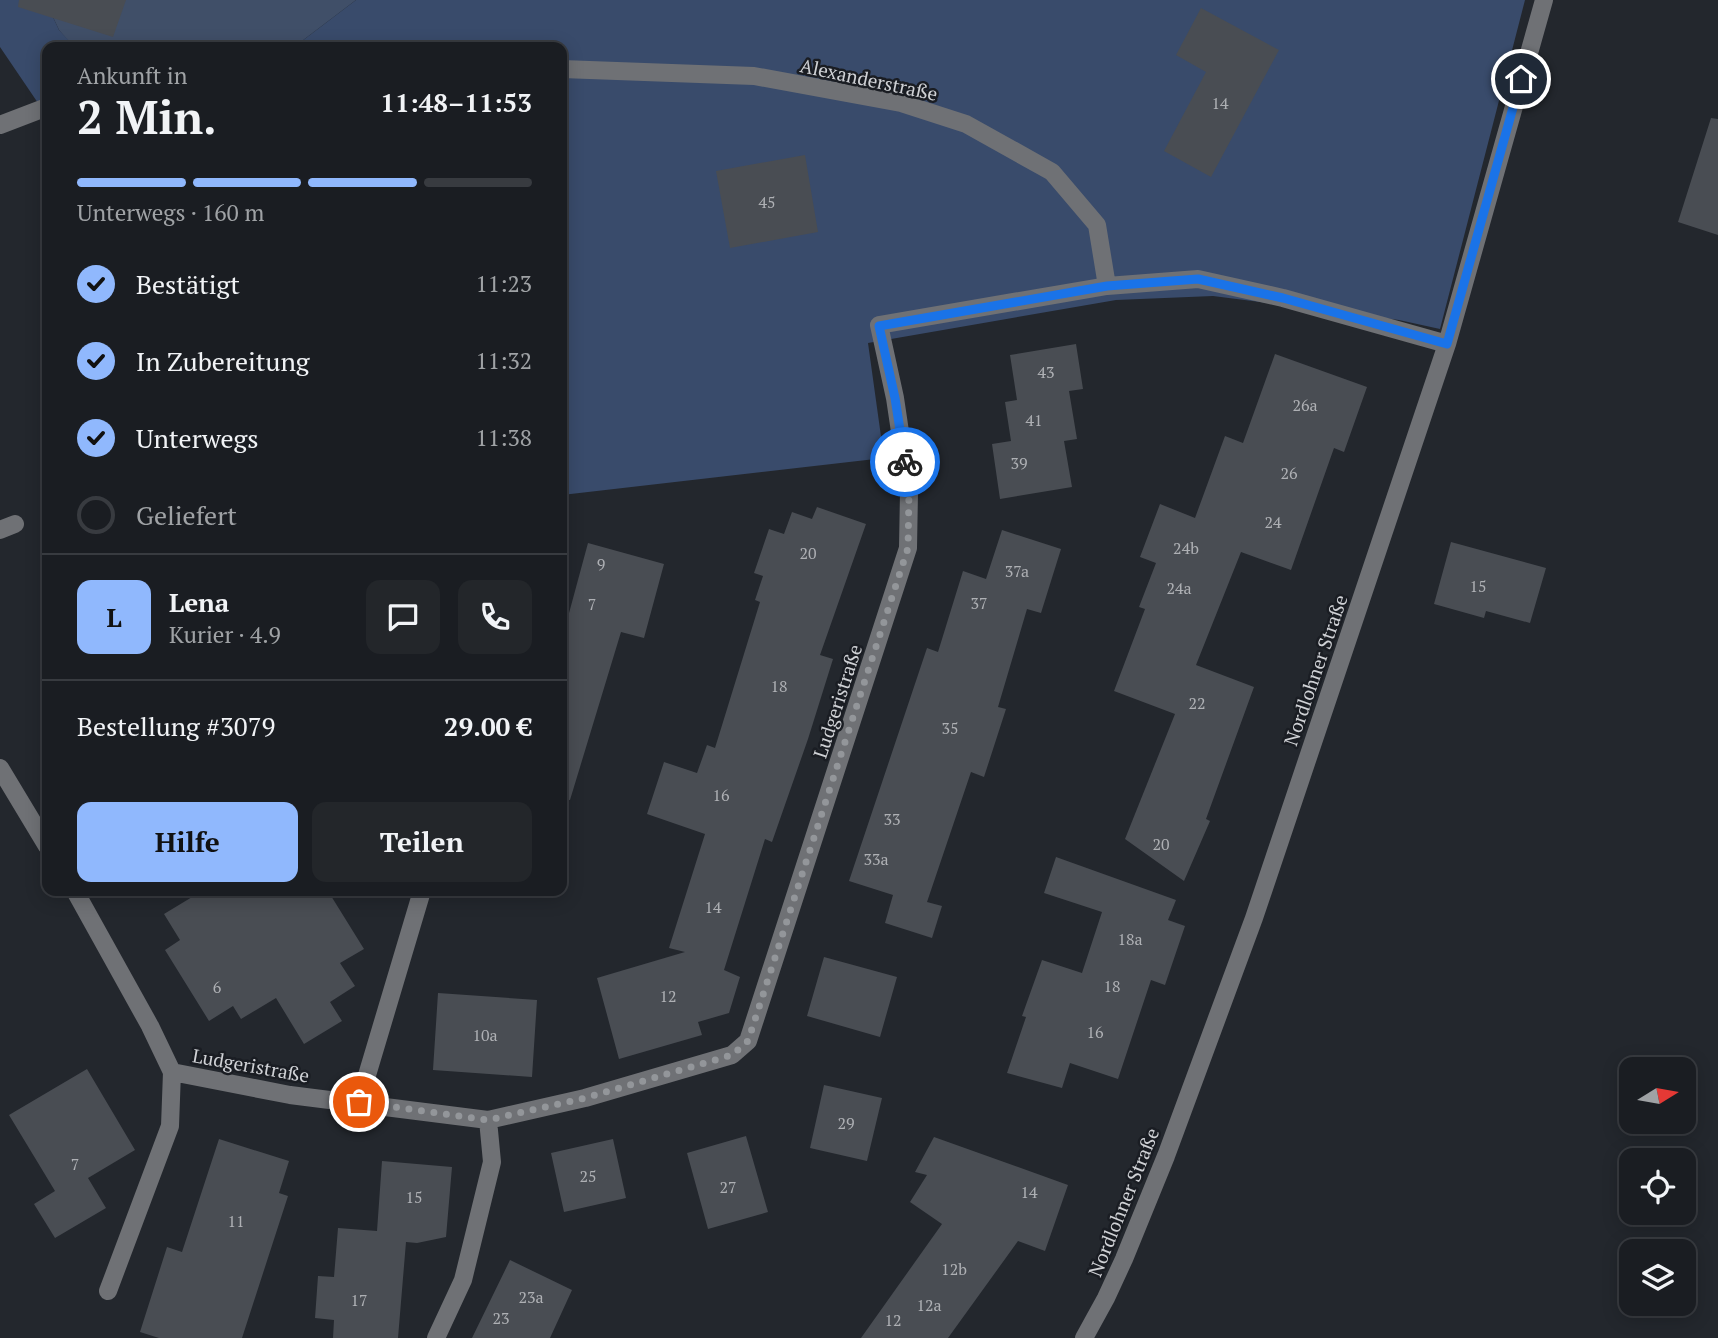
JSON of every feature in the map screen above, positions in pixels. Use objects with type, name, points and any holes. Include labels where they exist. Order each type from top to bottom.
[{"type":"street","name":"Nordlohner Straße","points":[[1084,1338],[1107,1298],[1166,1156],[1254,918],[1447,344],[1544,0]]},
{"type":"street","name":"Alexanderstraße","points":[[567,69],[754,76],[901,103],[966,124],[1052,172],[1097,225],[1107,286]]},
{"type":"street","points":[[0,125],[42,109]]},
{"type":"street","points":[[1107,286],[1198,279],[1283,298],[1447,344]]},
{"type":"street","name":"Ludgeristraße","points":[[172,1072],[290,1095],[488,1120],[585,1098],[732,1055],[748,1041],[908,548],[909,492],[895,398],[879,326],[1107,286]]},
{"type":"street","points":[[0,768],[42,838]]},
{"type":"street","name":"Ludgeristraße","points":[[78,896],[150,1026],[172,1072],[170,1126],[108,1291]]},
{"type":"street","points":[[359,1102],[421,896]]},
{"type":"street","points":[[436,1338],[463,1280],[492,1162],[488,1120]]},
{"type":"shaded area","points":[[0,0],[45,0],[59,30],[70,42],[42,42],[42,101],[38,103],[0,47]]},
{"type":"shaded area","points":[[45,0],[356,0],[302,41],[69,42],[59,30]]},
{"type":"shaded area","points":[[356,0],[1525,0],[1440,329],[1399,320],[1213,296],[1116,300],[868,343],[884,458],[567,494],[567,42],[285,42],[302,41]]},
{"type":"building","points":[[19,0],[126,0],[113,37],[18,7]]},
{"type":"building","points":[[1201,8],[1279,50],[1211,177],[1164,151],[1206,72],[1176,55]]},
{"type":"building","points":[[1711,118],[1718,119],[1718,235],[1678,222]]},
{"type":"building","points":[[805,155],[818,232],[730,248],[716,171]]},
{"type":"building","points":[[1076,344],[1083,389],[1069,391],[1077,439],[1064,441],[1072,487],[1000,499],[992,444],[1011,441],[1005,402],[1017,400],[1010,355]]},
{"type":"building","points":[[1275,354],[1367,387],[1344,452],[1334,448],[1291,570],[1241,552],[1196,665],[1254,687],[1206,819],[1210,821],[1184,881],[1125,839],[1175,714],[1114,691],[1145,609],[1139,607],[1156,563],[1140,557],[1160,504],[1195,518],[1225,436],[1243,443]]},
{"type":"building","points":[[817,507],[866,524],[820,655],[833,659],[808,739],[772,842],[765,839],[724,970],[740,977],[729,1013],[698,1022],[702,1035],[619,1059],[597,978],[685,952],[669,948],[705,834],[647,814],[664,762],[697,773],[707,745],[715,748],[760,602],[755,600],[763,576],[754,573],[769,529],[784,534],[792,512],[812,519]]},
{"type":"building","points":[[1002,530],[1061,549],[1041,613],[1027,609],[998,707],[1006,709],[984,777],[971,772],[927,902],[942,906],[932,938],[885,923],[893,895],[849,881],[927,648],[938,652],[963,571],[986,579]]},
{"type":"building","points":[[1451,542],[1546,568],[1530,623],[1486,611],[1484,618],[1434,604]]},
{"type":"building","points":[[588,543],[664,564],[644,638],[621,632],[570,800],[567,800],[567,621]]},
{"type":"building","points":[[1056,857],[1176,900],[1168,920],[1185,926],[1165,985],[1151,980],[1118,1079],[1070,1063],[1062,1088],[1007,1073],[1026,1017],[1022,1016],[1042,960],[1082,973],[1102,912],[1044,893]]},
{"type":"building","points":[[194,896],[331,896],[364,949],[340,963],[355,986],[330,1002],[342,1021],[304,1044],[276,998],[241,1019],[233,1006],[209,1021],[165,950],[180,940],[164,914]]},
{"type":"building","points":[[824,957],[897,977],[880,1037],[807,1016]]},
{"type":"building","points":[[438,993],[537,1000],[532,1077],[433,1070]]},
{"type":"building","points":[[87,1069],[135,1150],[88,1178],[106,1208],[55,1238],[34,1204],[55,1191],[9,1115]]},
{"type":"building","points":[[824,1085],[882,1098],[867,1161],[810,1148]]},
{"type":"building","points":[[746,1136],[768,1212],[708,1229],[687,1153]]},
{"type":"building","points":[[934,1137],[1068,1185],[1045,1251],[1018,1241],[948,1338],[861,1338],[942,1224],[910,1202],[927,1175],[915,1172]]},
{"type":"building","points":[[219,1139],[289,1161],[279,1193],[288,1196],[242,1338],[159,1338],[140,1332],[167,1247],[182,1252]]},
{"type":"building","points":[[613,1139],[626,1198],[564,1212],[551,1153]]},
{"type":"building","points":[[382,1161],[452,1167],[446,1237],[417,1243],[406,1242],[398,1338],[333,1338],[334,1320],[315,1318],[318,1276],[334,1277],[338,1228],[377,1231]]},
{"type":"building","points":[[510,1260],[572,1290],[550,1338],[472,1338]]},
{"type":"way so far","points":[[359,1102],[488,1120],[585,1098],[732,1055],[748,1041],[908,548],[909,492],[905,462]]},
{"type":"route","points":[[905,462],[895,398],[879,326],[992,304],[1107,286],[1198,279],[1283,298],[1447,344],[1521,79]]}]
